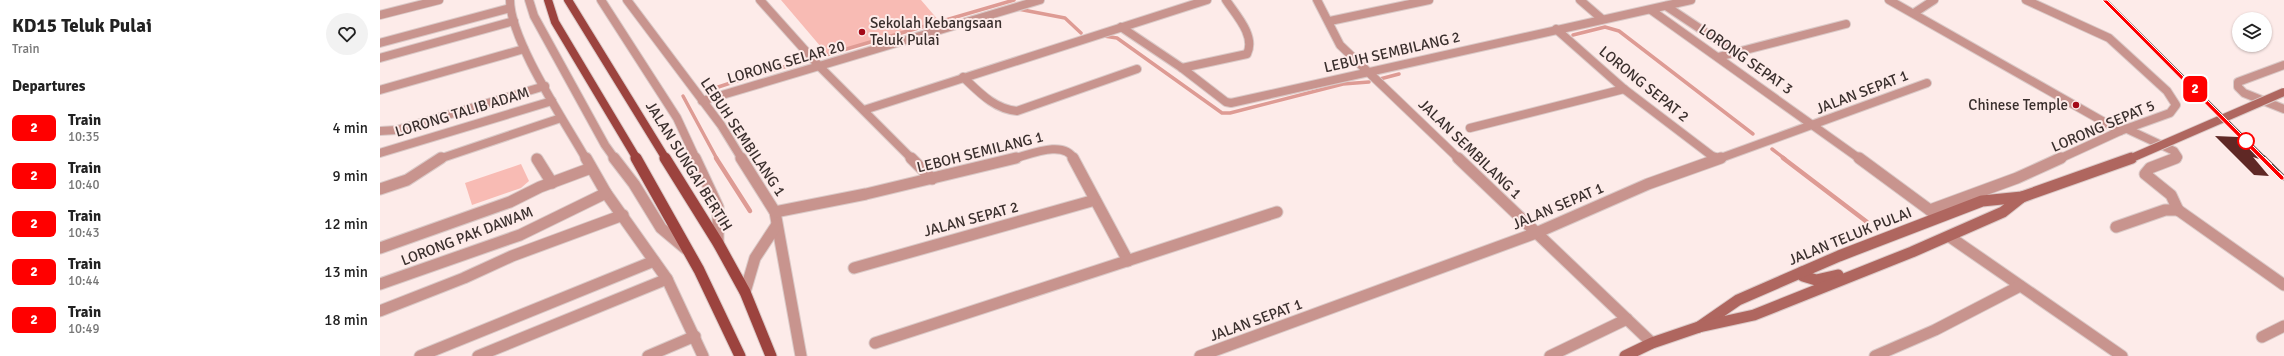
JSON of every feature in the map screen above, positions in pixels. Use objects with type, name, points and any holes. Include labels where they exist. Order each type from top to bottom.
[{"type":"main road","points":[[548,0],[555,22],[690,253],[719,306],[740,356]]},
{"type":"main road","name":"JALAN SUNGAI BERTIH","points":[[568,0],[648,132],[718,242],[745,292],[771,356]]},
{"type":"main road","name":"JALAN TELUK PULAI","points":[[1699,327],[1738,300],[1802,272],[1982,201],[2022,197],[2134,157],[2284,92]]},
{"type":"main road","name":"JALAN TELUK PULAI","points":[[1624,356],[1652,343],[1699,327],[1754,315],[1950,237],[2003,212],[2022,197]]},
{"type":"main road","points":[[1802,272],[1803,276],[1807,279],[1827,279],[1887,257],[1912,252]]},
{"type":"street","points":[[380,15],[439,0]]},
{"type":"street","points":[[530,0],[534,16],[605,144],[661,228],[690,253]]},
{"type":"street","points":[[601,0],[677,118],[718,207],[718,242]]},
{"type":"street","name":"LEBUH SEMBILANG 1","points":[[627,0],[721,126],[775,212],[776,226],[800,356]]},
{"type":"street","points":[[760,0],[820,67],[932,180]]},
{"type":"street","name":"LORONG SELAR 20","points":[[702,101],[820,67],[1040,0]]},
{"type":"street","points":[[864,110],[1207,0]]},
{"type":"street","points":[[1182,68],[1247,54],[1250,48],[1250,38],[1226,0]]},
{"type":"street","name":"JALAN SEMBILANG 1","points":[[1318,0],[1330,21],[1330,29],[1340,45],[1652,343]]},
{"type":"street","points":[[1330,21],[1429,0]]},
{"type":"street","points":[[1580,0],[1602,19]]},
{"type":"street","name":"LEBUH SEMBILANG 2","points":[[1121,27],[1182,68],[1226,102],[1231,103],[1691,0]]},
{"type":"street","points":[[1889,0],[2124,130],[2174,151],[2178,157],[2150,168],[2145,174],[2171,195],[2178,210],[2284,285]]},
{"type":"street","points":[[1914,13],[1934,0]]},
{"type":"street","name":"LORONG SEPAT 5","points":[[1930,210],[2017,178],[2124,130],[2170,113],[2176,105],[2175,100],[2109,38],[2026,0]]},
{"type":"street","points":[[380,43],[510,4],[514,21],[524,49],[561,118],[606,193],[667,279],[695,336],[703,356]]},
{"type":"street","points":[[1666,6],[1735,52]]},
{"type":"street","name":"LORONG SEPAT 3","points":[[1650,10],[1815,125],[1940,217]]},
{"type":"street","points":[[380,58],[514,21]]},
{"type":"street","points":[[1718,56],[1846,24]]},
{"type":"street","name":"LORONG SEPAT 2","points":[[1556,29],[1624,89],[1716,159]]},
{"type":"street","points":[[380,90],[524,49]]},
{"type":"street","points":[[2284,65],[2238,82],[2238,87],[2244,93],[2284,109]]},
{"type":"street","points":[[963,77],[999,108],[1007,111],[1017,111],[1137,69]]},
{"type":"street","name":"JALAN SEPAT 1","points":[[1200,356],[1536,233],[1648,184],[1815,125],[1927,83]]},
{"type":"street","points":[[380,131],[397,130],[545,86]]},
{"type":"street","points":[[1470,128],[1624,89]]},
{"type":"street","name":"LORONG TALIB ADAM","points":[[380,153],[552,101]]},
{"type":"street","points":[[380,189],[407,180],[434,161],[447,155],[561,118]]},
{"type":"street","name":"LEBOH SEMILANG 1","points":[[775,212],[834,202],[932,180],[1048,150],[1064,149],[1071,153],[1128,261]]},
{"type":"street","points":[[537,159],[552,182]]},
{"type":"street","points":[[380,248],[510,202],[552,182],[591,168]]},
{"type":"street","name":"LORONG PAK DAWAM","points":[[380,284],[520,235],[565,210],[606,193]]},
{"type":"street","name":"JALAN SEPAT 2","points":[[854,268],[1095,200]]},
{"type":"street","points":[[2116,227],[2166,210],[2178,210]]},
{"type":"street","points":[[875,343],[1277,212]]},
{"type":"street","points":[[380,310],[464,278],[512,256],[623,216]]},
{"type":"street","points":[[745,292],[755,258],[776,226]]},
{"type":"street","points":[[1950,237],[2122,356]]},
{"type":"street","points":[[420,356],[654,261]]},
{"type":"street","points":[[478,356],[667,279]]},
{"type":"street","points":[[1875,356],[1935,330],[2020,286]]},
{"type":"street","points":[[1550,356],[1627,319]]},
{"type":"street","points":[[2262,337],[2284,326]]},
{"type":"street","points":[[648,356],[695,336]]},
{"type":"shaded area","name":"Sekolah Kebangsaan Teluk Pulai","points":[[781,0],[921,0],[939,21],[827,54]]},
{"type":"shaded area","points":[[521,164],[529,181],[521,188],[472,205],[465,183]]},
{"type":"building","points":[[2215,136],[2238,137],[2259,159],[2253,157],[2269,176],[2254,175]]},
{"type":"waterway","points":[[826,55],[1014,0]]},
{"type":"waterway","points":[[1018,9],[1065,18],[1081,33]]},
{"type":"waterway","points":[[1573,35],[1605,27],[1619,31],[1753,134]]},
{"type":"waterway","points":[[1104,36],[1117,38],[1222,113],[1230,113],[1343,84],[1369,82]]},
{"type":"waterway","points":[[762,73],[809,60]]},
{"type":"waterway","points":[[1380,79],[1399,74]]},
{"type":"waterway","points":[[709,90],[752,76]]},
{"type":"waterway","points":[[683,96],[717,159]]},
{"type":"waterway","points":[[1772,149],[1785,159]]},
{"type":"waterway","points":[[716,158],[750,211]]},
{"type":"waterway","points":[[1783,158],[1867,222]]},
{"type":"railway","points":[[2105,0],[2265,159]]},
{"type":"railway","points":[[2265,159],[2284,178]]},
{"type":"train","name":"2","points":[[2105,0],[2284,178]]},
{"type":"place","name":"Sekolah Kebangsaan Teluk Pulai","points":[[862,32]]},
{"type":"place","name":"Chinese Temple","points":[[2076,105]]}]
